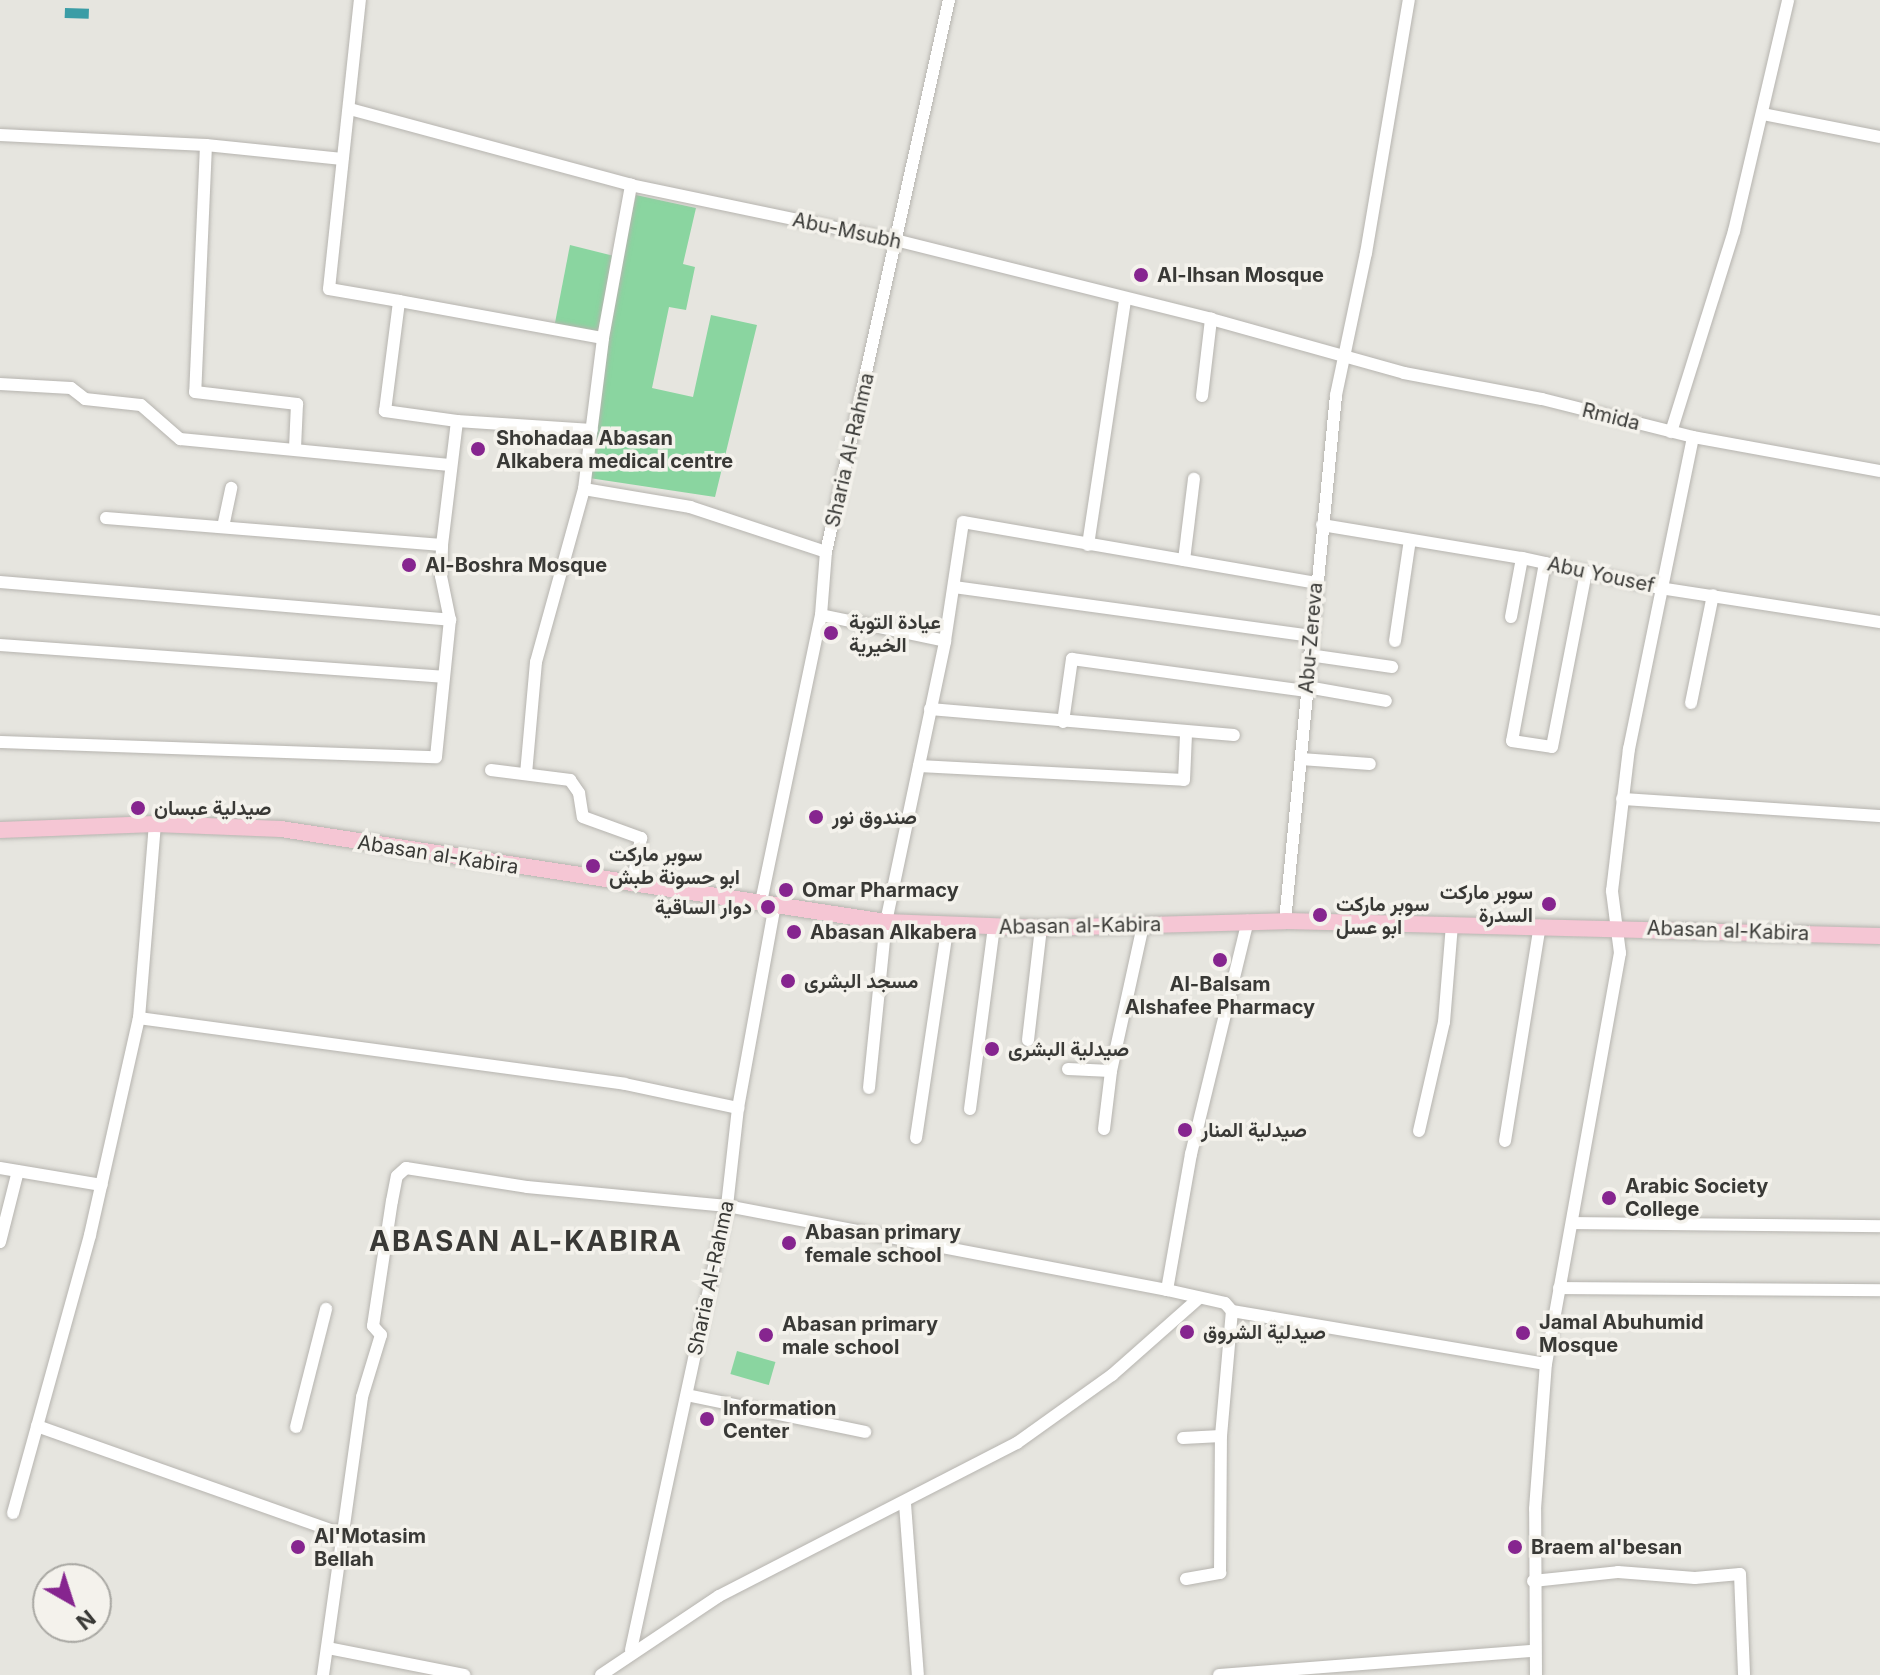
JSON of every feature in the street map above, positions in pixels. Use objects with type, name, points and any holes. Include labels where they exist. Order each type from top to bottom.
[{"type":"main road","name":"Abasan al-Kabira","points":[[0,830],[155,824],[281,829],[886,922],[1041,928],[1285,921],[1880,936]]},
{"type":"street","points":[[360,0],[329,289],[603,338]]},
{"type":"street","name":"Sharia Al-Rahma","points":[[631,1650],[727,1206],[768,903],[821,615],[826,552],[899,241],[949,0]]},
{"type":"street","name":"Abu-Zereva","points":[[1285,921],[1316,583],[1342,356],[1366,253],[1409,0]]},
{"type":"street","points":[[1671,432],[1734,231],[1788,0]]},
{"type":"street","name":"Abu-Msubh","points":[[350,109],[631,185],[899,241],[1125,300],[1211,319],[1342,356]]},
{"type":"street","points":[[1763,114],[1880,137]]},
{"type":"street","points":[[0,135],[206,145],[342,159]]},
{"type":"street","points":[[206,145],[195,392],[297,404],[295,448]]},
{"type":"street","points":[[526,774],[536,662],[584,489],[603,338],[631,185]]},
{"type":"street","points":[[1088,545],[1125,300]]},
{"type":"street","points":[[399,301],[385,411],[457,421],[592,430]]},
{"type":"street","points":[[1202,396],[1211,319]]},
{"type":"street","name":"Rmida","points":[[1342,356],[1693,437],[1880,471]]},
{"type":"street","points":[[0,384],[71,388],[85,399],[141,405],[180,439],[450,465]]},
{"type":"street","points":[[0,742],[436,757],[450,620],[441,576],[442,545],[457,421]]},
{"type":"street","points":[[1536,1675],[1533,1581],[1546,1364],[1620,953],[1612,891],[1622,799],[1660,588],[1693,437]]},
{"type":"street","points":[[1184,560],[1194,479]]},
{"type":"street","points":[[223,527],[231,488]]},
{"type":"street","points":[[584,489],[690,507],[826,552]]},
{"type":"street","points":[[106,518],[442,545]]},
{"type":"street","points":[[869,1088],[886,922],[945,641],[963,522],[1316,583]]},
{"type":"street","name":"Abu Yousef","points":[[1322,525],[1522,558],[1660,588],[1880,622]]},
{"type":"street","points":[[1395,641],[1410,540]]},
{"type":"street","points":[[1511,617],[1522,558]]},
{"type":"street","points":[[1545,563],[1512,741],[1552,747],[1586,572]]},
{"type":"street","points":[[0,582],[450,620]]},
{"type":"street","points":[[954,587],[1312,636]]},
{"type":"street","points":[[1691,703],[1713,595]]},
{"type":"street","points":[[821,615],[945,641]]},
{"type":"street","points":[[0,645],[443,677]]},
{"type":"street","points":[[1309,655],[1392,667]]},
{"type":"street","points":[[1063,722],[1072,659],[1386,701]]},
{"type":"street","points":[[930,709],[1186,734],[1234,735]]},
{"type":"street","points":[[919,766],[1184,780],[1186,734]]},
{"type":"street","points":[[1301,759],[1370,764]]},
{"type":"street","points":[[491,770],[570,780],[579,793],[583,817],[641,838],[632,885]]},
{"type":"street","points":[[1622,799],[1880,816]]},
{"type":"street","points":[[13,1513],[102,1185],[139,1018],[155,824]]},
{"type":"street","points":[[1167,1290],[1191,1154],[1248,921]]},
{"type":"street","points":[[1419,1131],[1444,1022],[1452,924]]},
{"type":"street","points":[[916,1138],[948,925]]},
{"type":"street","points":[[1104,1129],[1111,1071],[1143,926]]},
{"type":"street","points":[[1505,1141],[1540,926]]},
{"type":"street","points":[[970,1109],[994,927]]},
{"type":"street","points":[[1028,1040],[1041,928]]},
{"type":"street","points":[[139,1018],[625,1084],[738,1108]]},
{"type":"street","points":[[1068,1069],[1111,1071]]},
{"type":"street","points":[[0,1168],[102,1185]]},
{"type":"street","points":[[323,1675],[362,1397],[381,1335],[373,1326],[392,1201],[397,1176],[406,1168],[527,1187],[727,1206],[1167,1290],[1225,1303],[1232,1311],[1546,1364]]},
{"type":"street","points":[[0,1242],[18,1171]]},
{"type":"street","points":[[1573,1223],[1880,1226]]},
{"type":"street","points":[[1559,1288],[1880,1290]]},
{"type":"street","points":[[601,1675],[631,1650],[719,1596],[905,1504],[1070,1407],[1199,1298]]},
{"type":"street","points":[[296,1427],[326,1309]]},
{"type":"street","points":[[1186,1579],[1220,1573],[1221,1436],[1232,1311]]},
{"type":"street","points":[[687,1395],[865,1432]]},
{"type":"street","points":[[37,1426],[344,1535]]},
{"type":"street","points":[[1183,1438],[1221,1436]]},
{"type":"street","points":[[905,1504],[918,1675]]},
{"type":"street","points":[[1533,1581],[1618,1572],[1695,1578],[1740,1574],[1744,1675]]},
{"type":"street","points":[[328,1648],[464,1675]]},
{"type":"street","points":[[1219,1675],[1534,1651]]},
{"type":"green space","points":[[636,195],[696,208],[683,264],[695,267],[686,310],[669,307],[652,388],[693,397],[711,315],[757,325],[715,497],[589,478],[606,330]]},
{"type":"green space","points":[[570,245],[614,256],[600,328],[591,335],[554,328]]},
{"type":"green space","points":[[737,1351],[775,1362],[769,1385],[730,1374]]},
{"type":"water","points":[[65,8],[89,9],[89,19],[65,18]]},
{"type":"place","name":"Al-Ihsan Mosque","points":[[1141,275]]},
{"type":"place","name":"Shohadaa Abasan Alkabera medical centre","points":[[478,449]]},
{"type":"place","name":"Al-Boshra Mosque","points":[[409,565]]},
{"type":"place","name":"عيادة التوبة الخيرية","points":[[831,633]]},
{"type":"place","name":"صيدلية عبسان","points":[[138,808]]},
{"type":"place","name":"صندوق نور","points":[[816,817]]},
{"type":"place","name":"سوبر ماركت ابو حسونة طبش","points":[[593,866]]},
{"type":"place","name":"Omar Pharmacy","points":[[786,890]]},
{"type":"place","name":"سوبر ماركت السدرة","points":[[1549,904]]},
{"type":"place","name":"دوار الساقية","points":[[768,907]]},
{"type":"place","name":"سوبر ماركت ابو عسل","points":[[1320,915]]},
{"type":"place","name":"Abasan Alkabera","points":[[794,932]]},
{"type":"place","name":"Al-Balsam Alshafee Pharmacy","points":[[1220,960]]},
{"type":"place","name":"مسجد البشرى","points":[[788,981]]},
{"type":"place","name":"صيدلية البشرى","points":[[992,1049]]},
{"type":"place","name":"صيدلية المنار","points":[[1185,1130]]},
{"type":"place","name":"Arabic Society College","points":[[1609,1198]]},
{"type":"place","name":"Abasan primary female school","points":[[789,1243]]},
{"type":"place","name":"صيدلية الشروق","points":[[1187,1332]]},
{"type":"place","name":"Jamal Abuhumid Mosque","points":[[1523,1333]]},
{"type":"place","name":"Abasan primary male school","points":[[766,1335]]},
{"type":"place","name":"Information Center","points":[[707,1419]]},
{"type":"place","name":"Al'Motasim Bellah","points":[[298,1547]]},
{"type":"place","name":"Braem al'besan","points":[[1515,1547]]},
{"type":"district","name":"ABASAN AL-KABIRA","points":[[526,1241]]}]
